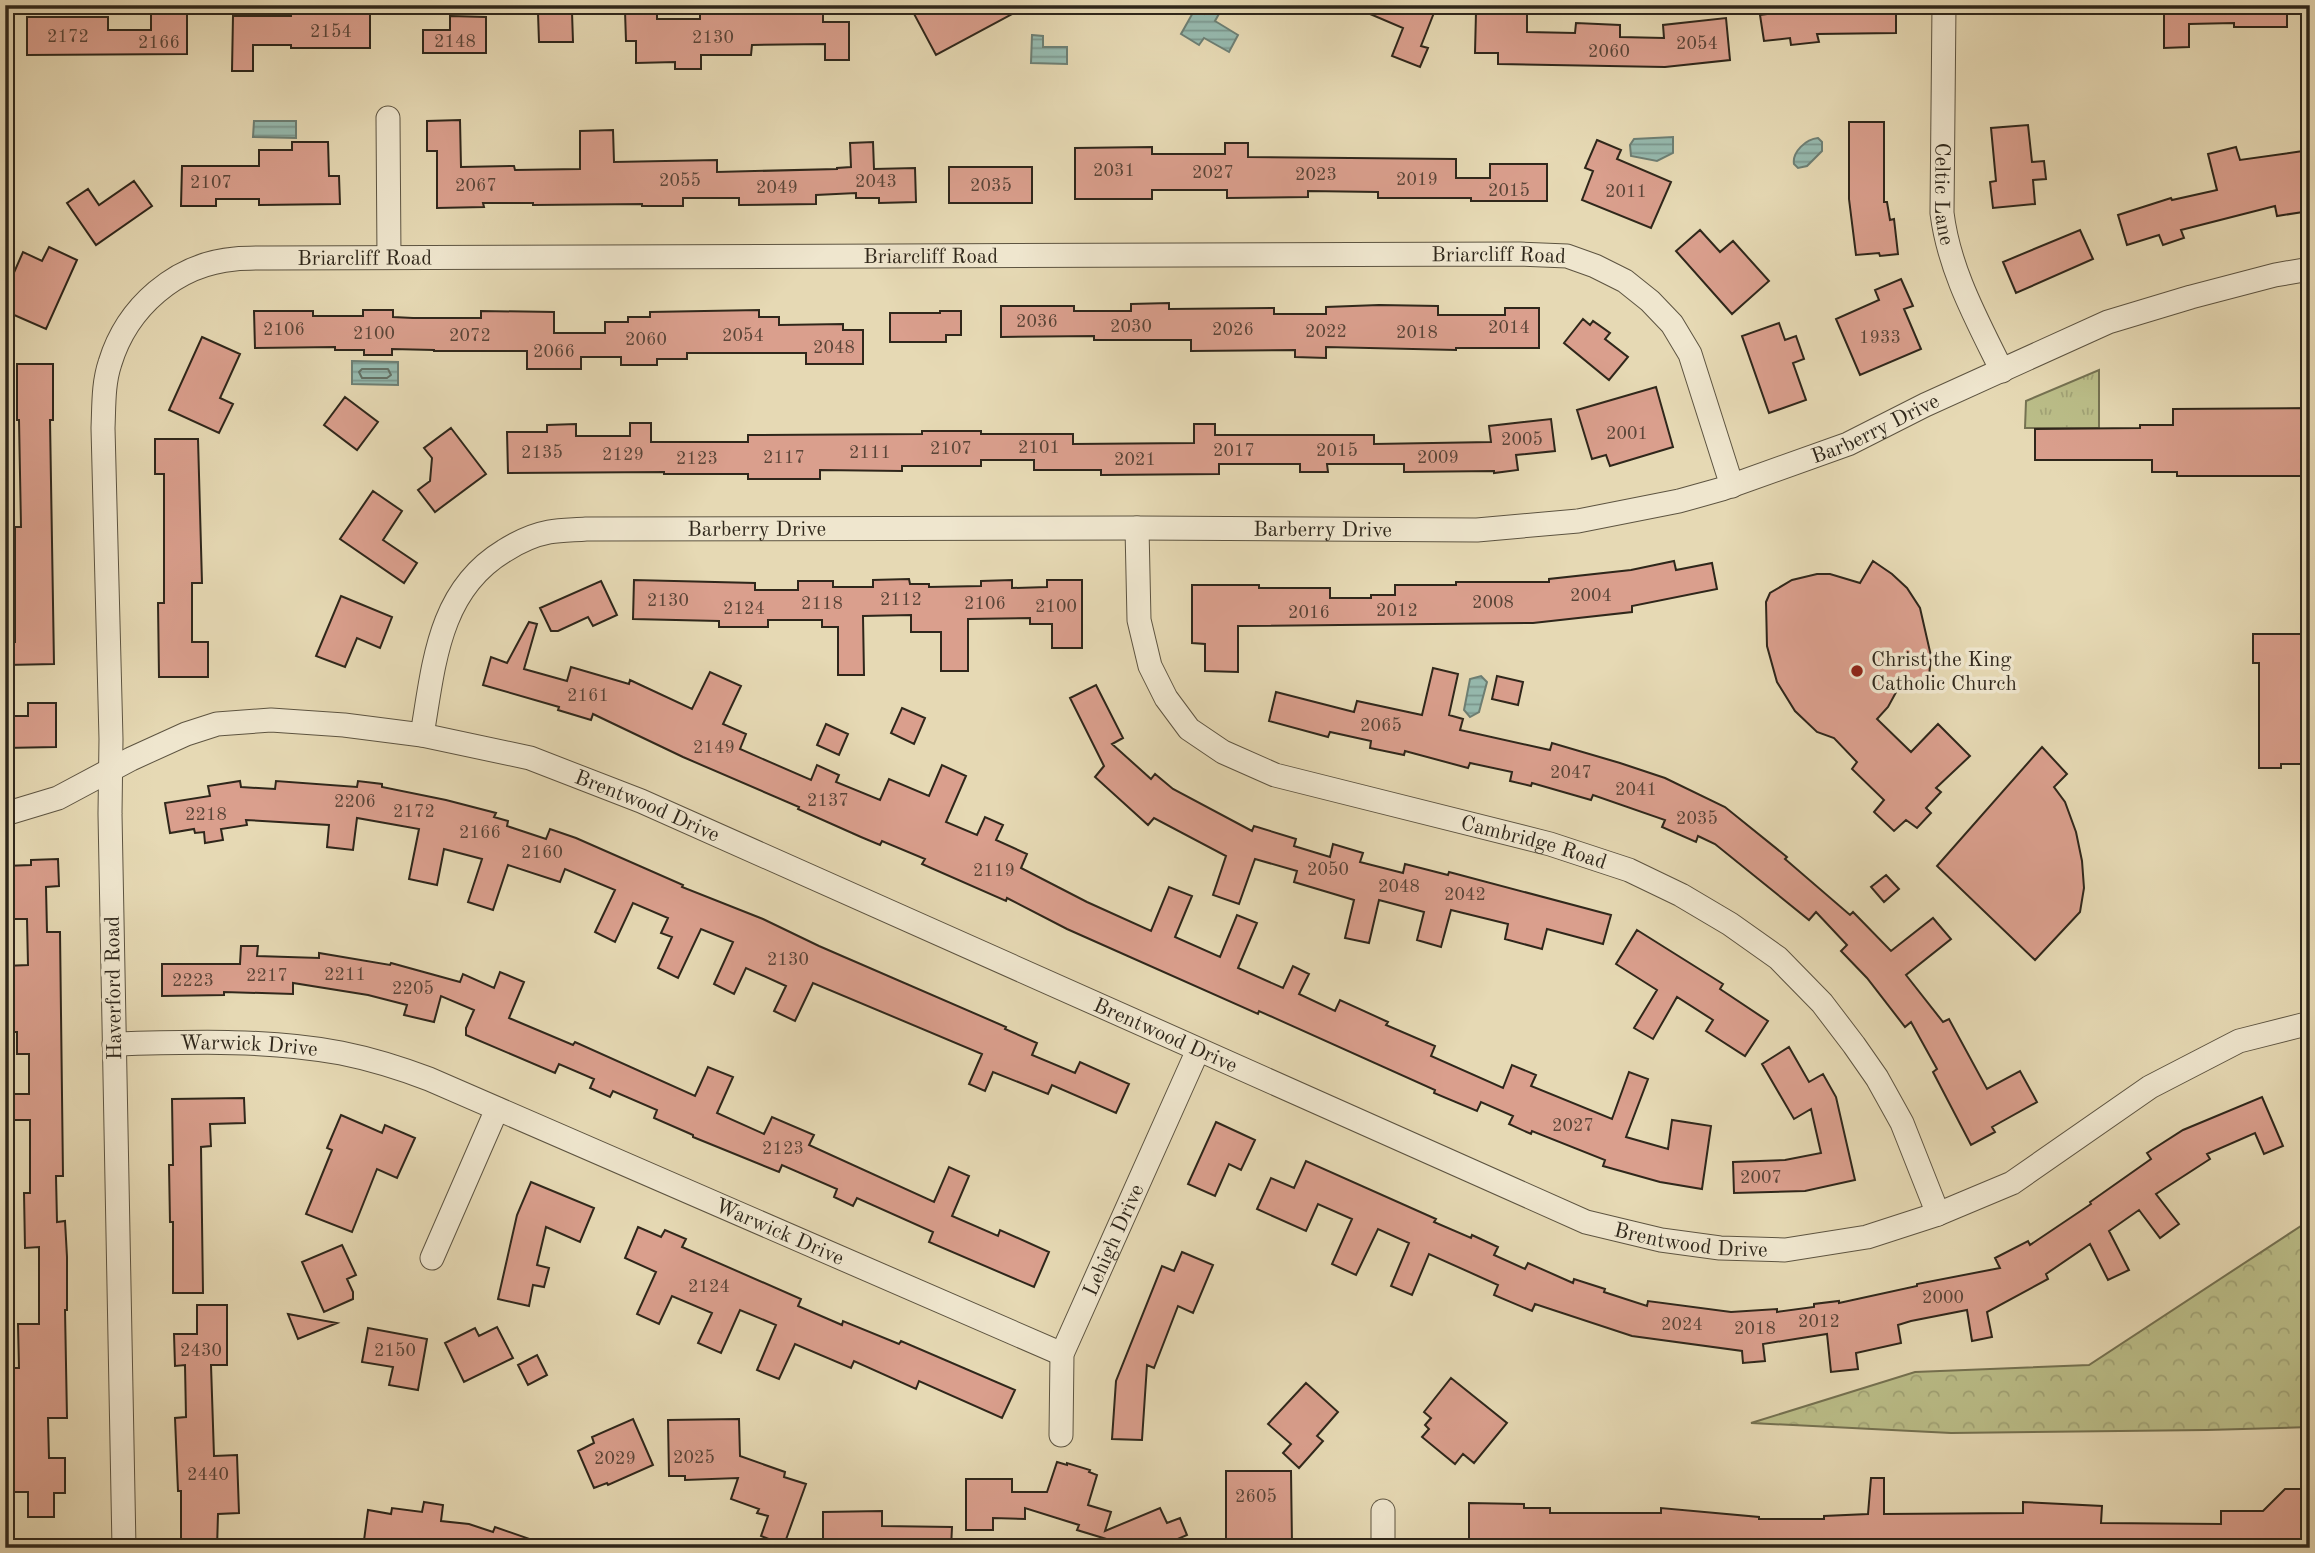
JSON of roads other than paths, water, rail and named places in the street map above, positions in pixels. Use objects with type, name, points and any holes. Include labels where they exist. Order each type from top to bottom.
[{"type":"street","name":"Celtic Lane","points":[[1944,5],[1942,214],[1946,241],[1954,266],[2002,371]]},
{"type":"street","points":[[388,118],[389,257]]},
{"type":"street","name":"Briarcliff Road","points":[[103,428],[104,393],[109,363],[132,316],[151,295],[174,278],[208,264],[233,259],[1520,254],[1567,256],[1595,266],[1625,281],[1650,301],[1672,324],[1690,354],[1732,486]]},
{"type":"street","name":"Barberry Drive","points":[[422,735],[442,631],[466,583],[487,561],[519,541],[549,532],[586,529],[1477,530],[1578,521],[1679,501],[1732,486],[1848,443],[2108,322],[2191,297],[2310,268]]},
{"type":"street","name":"Haverford Road","points":[[103,428],[124,1548]]},
{"type":"street","name":"Cambridge Road","points":[[1137,528],[1139,620],[1150,666],[1166,698],[1189,729],[1223,752],[1275,775],[1550,844],[1629,870],[1681,895],[1730,924],[1778,958],[1822,1003],[1854,1045],[1877,1078],[1902,1123],[1938,1214]]},
{"type":"street","name":"Brentwood Drive","points":[[5,814],[58,798],[186,734],[217,724],[271,720],[344,725],[422,735],[530,758],[641,801],[1586,1222],[1661,1240],[1720,1248],[1785,1250],[1867,1237],[1938,1214],[2012,1183],[2150,1087],[2193,1064],[2239,1041],[2310,1023]]},
{"type":"street","name":"Warwick Drive","points":[[114,1044],[272,1045],[343,1053],[385,1063],[429,1079],[1062,1354]]},
{"type":"street","name":"Lehigh Drive","points":[[1061,1435],[1062,1354],[1198,1050]]},
{"type":"street","points":[[432,1258],[497,1109]]},
{"type":"street","points":[[1382,1511],[1383,1548]]},
{"type":"water","points":[[1209,5],[1224,5],[1215,21],[1238,35],[1229,52],[1204,38],[1199,45],[1181,34],[1195,9],[1204,14]]},
{"type":"water","points":[[1032,35],[1043,36],[1043,47],[1067,47],[1067,64],[1031,63]]},
{"type":"water","points":[[254,121],[296,121],[296,138],[253,137]]},
{"type":"water","points":[[1673,137],[1673,153],[1657,161],[1631,156],[1630,145],[1634,139]]},
{"type":"water","points":[[1818,138],[1822,142],[1822,151],[1807,166],[1798,168],[1794,164],[1795,155],[1809,141]]},
{"type":"water","points":[[352,361],[398,362],[398,385],[352,384]]},
{"type":"water","points":[[1481,676],[1487,682],[1479,712],[1470,717],[1464,710],[1470,679]]},
{"type":"place","name":"Christ the King Catholic Church","points":[[1857,671]]}]
